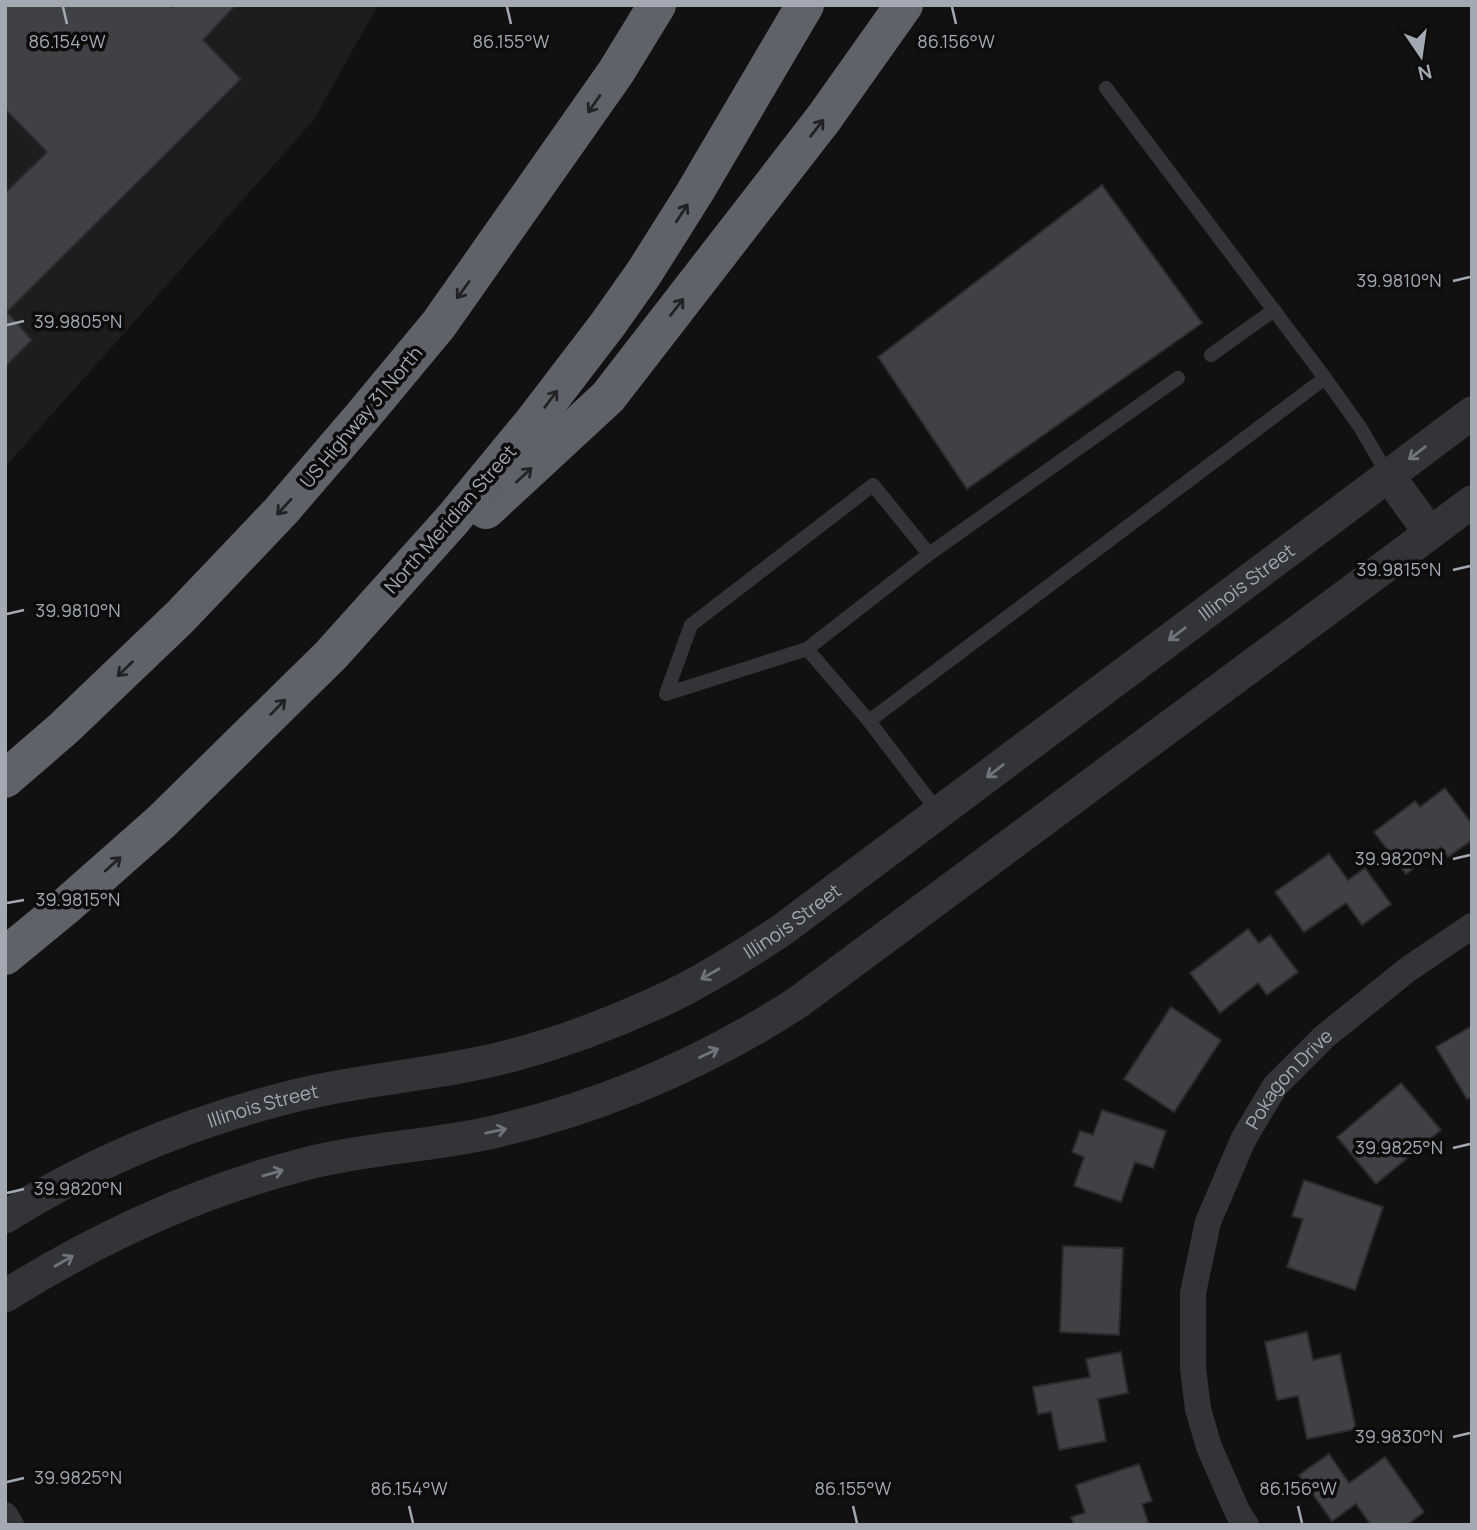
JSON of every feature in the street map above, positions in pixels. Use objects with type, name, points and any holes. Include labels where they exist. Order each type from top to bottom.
[{"type":"highway","points":[[616,72],[637,5]]},
{"type":"highway","name":"US Highway 31 North","points":[[5,779],[64,728],[180,617],[281,511],[326,459],[439,324],[616,72],[657,5]]},
{"type":"highway","name":"North Meridian Street","points":[[5,956],[161,822],[331,655],[453,519],[533,422],[644,272],[695,192],[805,5]]},
{"type":"highway","points":[[331,655],[608,397],[824,118],[904,5]]},
{"type":"street","name":"Illinois Street","points":[[5,1217],[64,1183],[113,1160],[212,1120],[304,1094],[470,1066],[512,1056],[566,1039],[655,1004],[708,975],[782,930],[1472,412]]},
{"type":"street","points":[[1388,475],[1430,533]]},
{"type":"street","points":[[5,1296],[65,1259],[111,1236],[229,1186],[311,1162],[489,1133],[549,1117],[638,1086],[757,1028],[797,1003],[1472,502]]},
{"type":"street","name":"Pokagon Drive","points":[[1246,1525],[1209,1447],[1198,1409],[1193,1368],[1193,1293],[1208,1222],[1242,1140],[1275,1087],[1324,1037],[1408,970],[1472,926]]},
{"type":"street","points":[[5,1516],[12,1525]]},
{"type":"lane","points":[[1106,88],[1325,378],[1360,427],[1388,475]]},
{"type":"lane","points":[[1211,355],[1274,310]]},
{"type":"lane","points":[[929,554],[873,485],[691,625],[666,694],[807,649],[929,554],[1178,378]]},
{"type":"lane","points":[[869,721],[1325,378]]},
{"type":"lane","points":[[807,649],[869,721],[939,813]]},
{"type":"shaded area","points":[[5,5],[378,5],[313,121],[5,467]]},
{"type":"building","points":[[5,5],[236,5],[203,40],[241,79],[7,312],[32,340],[5,367],[5,193],[47,152],[5,109]]},
{"type":"building","points":[[1102,185],[1202,323],[967,489],[878,357]]},
{"type":"building","points":[[1445,788],[1472,824],[1472,840],[1448,857],[1441,847],[1406,874],[1374,832],[1415,801],[1420,807]]},
{"type":"building","points":[[1329,854],[1348,880],[1365,868],[1391,904],[1362,925],[1346,903],[1304,932],[1275,892]]},
{"type":"building","points":[[1248,929],[1259,943],[1270,935],[1298,972],[1267,995],[1258,983],[1220,1013],[1190,973]]},
{"type":"building","points":[[1171,1007],[1221,1040],[1174,1112],[1124,1079]]},
{"type":"building","points":[[1472,1026],[1472,1097],[1467,1099],[1436,1047]]},
{"type":"building","points":[[1401,1083],[1441,1130],[1376,1184],[1337,1137]]},
{"type":"building","points":[[1102,1110],[1166,1131],[1153,1168],[1135,1162],[1121,1202],[1074,1186],[1084,1157],[1072,1152],[1080,1131],[1093,1135]]},
{"type":"building","points":[[1304,1180],[1383,1207],[1355,1290],[1287,1267],[1303,1219],[1292,1216]]},
{"type":"building","points":[[1063,1246],[1123,1248],[1119,1335],[1060,1332]]},
{"type":"building","points":[[1307,1332],[1313,1360],[1340,1354],[1356,1429],[1307,1439],[1298,1396],[1277,1400],[1265,1342]]},
{"type":"building","points":[[1121,1352],[1128,1393],[1098,1399],[1106,1441],[1059,1450],[1051,1412],[1038,1414],[1033,1387],[1090,1377],[1086,1359]]},
{"type":"building","points":[[1329,1454],[1349,1483],[1385,1457],[1424,1512],[1407,1525],[1371,1525],[1356,1504],[1332,1521],[1299,1475]]},
{"type":"building","points":[[1139,1464],[1152,1501],[1142,1504],[1149,1525],[1074,1525],[1071,1517],[1085,1513],[1076,1485]]}]
